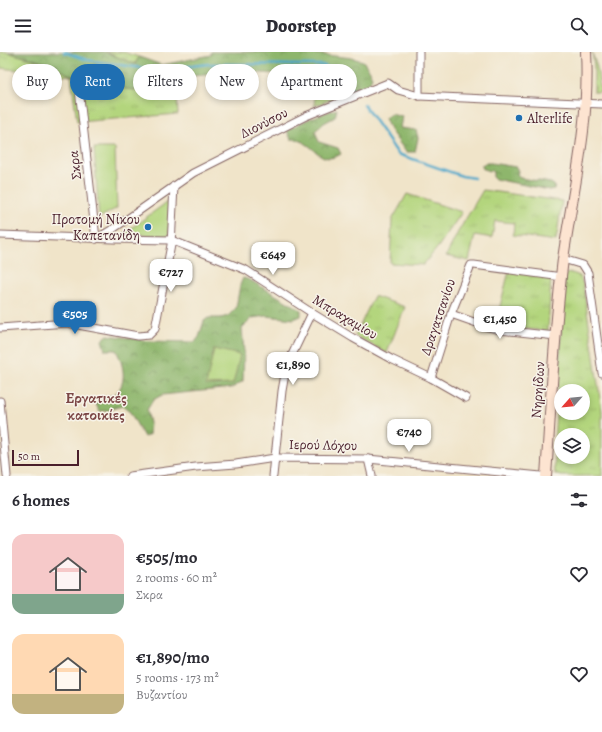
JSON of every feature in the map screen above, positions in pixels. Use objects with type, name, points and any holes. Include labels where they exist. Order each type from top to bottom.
[{"type":"street","points":[[419,52],[419,96]]},
{"type":"street","name":"Νηρηίδων","points":[[546,476],[563,259],[585,120],[586,52]]},
{"type":"street","name":"Διονύσου","points":[[96,239],[113,229],[193,173],[306,116],[388,83],[398,90],[419,96],[602,104]]},
{"type":"street","name":"Σκρα","points":[[80,100],[96,239]]},
{"type":"street","points":[[0,328],[67,323],[138,336],[149,335],[155,329],[171,240],[174,186]]},
{"type":"street","points":[[0,234],[96,239]]},
{"type":"street","name":"Μπραχαμίου","points":[[96,239],[171,240],[246,270],[312,314],[359,342],[431,378],[466,398]]},
{"type":"street","points":[[563,259],[583,265],[588,273],[602,373]]},
{"type":"street","name":"Δραγατσανίου","points":[[431,378],[451,314],[471,265],[562,277]]},
{"type":"street","points":[[273,476],[285,374],[291,357],[312,314]]},
{"type":"street","points":[[451,314],[500,330],[556,336]]},
{"type":"street","points":[[0,401],[7,476]]},
{"type":"street","name":"Ιερού Λόχου","points":[[130,476],[236,464],[274,458],[368,459],[541,476]]},
{"type":"street","points":[[368,459],[372,476]]},
{"type":"green space","points":[[0,52],[7,52],[49,64],[12,64],[12,69],[0,68]]},
{"type":"green space","points":[[7,52],[105,52],[135,64],[133,64],[133,90],[125,89],[125,64],[70,64],[70,75],[62,71],[62,64],[47,63]]},
{"type":"green space","points":[[105,52],[123,52],[139,57],[135,64]]},
{"type":"green space","points":[[211,52],[301,52],[352,58],[363,61],[370,71],[372,78],[368,84],[357,89],[357,64],[267,64],[267,73],[259,73],[259,64],[205,64],[205,75],[197,75],[197,64],[167,64],[211,55]]},
{"type":"green space","points":[[592,52],[597,67],[601,92],[594,92],[594,67]]},
{"type":"green space","points":[[139,57],[159,64],[135,64]]},
{"type":"green space","points":[[62,71],[70,75],[62,75]]},
{"type":"green space","points":[[125,81],[133,81],[133,100],[177,100],[178,114],[77,122],[74,100],[125,100]]},
{"type":"green space","points":[[315,100],[330,100],[314,106]]},
{"type":"green space","points":[[337,109],[335,117],[324,123],[315,131],[319,142],[338,148],[341,154],[335,157],[325,157],[320,155],[302,141],[291,139],[287,131],[311,118]]},
{"type":"green space","points":[[391,114],[402,117],[400,128],[416,130],[418,138],[415,152],[406,152],[390,130],[385,118]]},
{"type":"green space","points":[[94,148],[115,148],[117,208],[99,218]]},
{"type":"green space","points":[[485,163],[516,167],[518,171],[517,175],[520,178],[551,183],[555,186],[554,189],[549,190],[495,179],[491,170],[488,171],[482,168],[482,165]]},
{"type":"green space","points":[[483,190],[562,201],[556,241],[513,235],[514,223],[495,221],[492,238],[475,235],[469,261],[446,256],[458,232]]},
{"type":"green space","points":[[407,194],[462,212],[438,247],[423,265],[390,263],[392,220]]},
{"type":"green space","points":[[170,200],[169,236],[123,234]]},
{"type":"green space","points":[[509,271],[551,277],[548,331],[495,326]]},
{"type":"green space","points":[[572,273],[580,276],[583,284],[602,411],[602,476],[562,476],[555,474],[555,464],[590,464],[590,428],[555,428],[555,420],[590,420],[590,384],[558,384],[565,274]]},
{"type":"green space","points":[[243,278],[250,280],[301,310],[301,316],[294,319],[266,316],[252,318],[242,328],[244,353],[243,381],[232,388],[162,395],[153,400],[147,410],[150,423],[149,435],[144,437],[130,412],[122,406],[106,411],[99,411],[96,404],[104,398],[116,393],[120,389],[123,378],[121,361],[116,350],[105,350],[102,340],[108,335],[150,341],[195,342],[199,337],[204,321],[208,318],[221,318],[228,316],[236,308],[240,285]]},
{"type":"green space","points":[[374,296],[405,307],[387,353],[355,336]]},
{"type":"green space","points":[[214,349],[240,355],[233,384],[206,385]]},
{"type":"waterway","points":[[64,52],[87,60],[155,70],[209,64],[267,65]]},
{"type":"waterway","points":[[364,105],[398,154],[462,176],[474,178]]},
{"type":"place","name":"Alterlife","points":[[519,118]]},
{"type":"place","name":"Προτομή Νίκου Καπετανίδη","points":[[148,227]]},
{"type":"district","name":"Εργατικές κατοικίες","points":[[96,406]]}]
